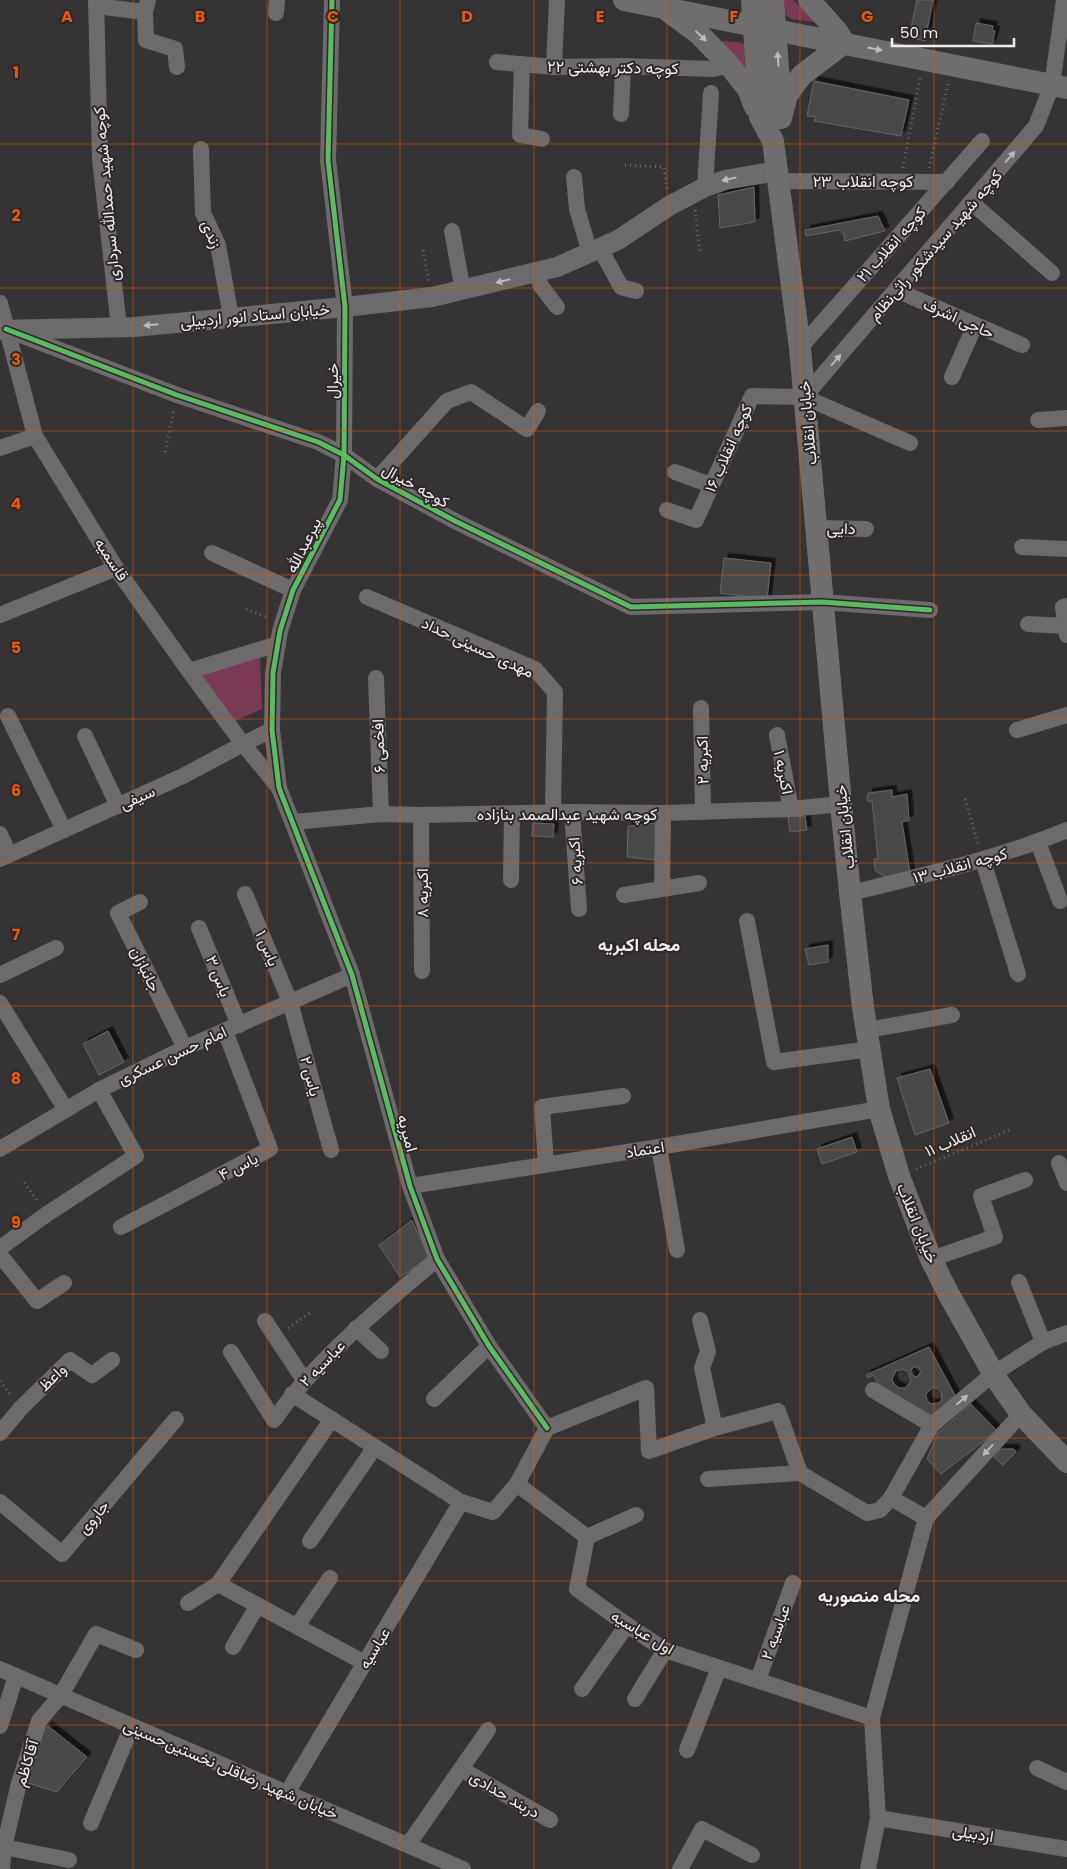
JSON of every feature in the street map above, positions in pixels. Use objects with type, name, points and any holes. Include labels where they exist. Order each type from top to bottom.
[{"type":"main road","points":[[624,0],[669,4],[765,28],[1060,86]]},
{"type":"main road","points":[[752,0],[765,28]]},
{"type":"main road","points":[[770,118],[765,28],[773,0]]},
{"type":"main road","points":[[809,0],[837,31],[844,43]]},
{"type":"main road","points":[[669,4],[729,65],[770,118]]},
{"type":"main road","points":[[770,118],[802,75],[844,43]]},
{"type":"main road","name":"خیابان انقلاب","points":[[770,118],[800,348],[850,893],[868,1040],[879,1109],[899,1176],[931,1259],[948,1293],[993,1374],[1021,1414],[1067,1462]]},
{"type":"street","name":"خیرال","points":[[332,0],[328,160],[345,307],[344,455]]},
{"type":"street","points":[[554,67],[557,0]]},
{"type":"street","name":"کوچه شهید سیدشکور راثی‌نظام","points":[[804,397],[1036,126],[1060,86],[1059,1]]},
{"type":"street","points":[[96,3],[147,6],[146,40],[175,49],[177,67]]},
{"type":"street","name":"کوچه شهید حمدالله سرداری","points":[[96,3],[100,159],[119,327]]},
{"type":"street","name":"کوچه دکتر بهشتی ۲۲","points":[[498,62],[554,67],[623,66],[713,69],[729,65]]},
{"type":"street","points":[[522,64],[520,135],[542,139]]},
{"type":"street","points":[[621,114],[623,66]]},
{"type":"street","points":[[700,190],[711,93]]},
{"type":"street","name":"کوچه انقلاب ۲۱","points":[[800,348],[982,142]]},
{"type":"street","name":"زندی","points":[[201,149],[203,213],[218,244],[231,318]]},
{"type":"street","name":"خیابان استاد انور اردبیلی","points":[[3,329],[119,327],[231,318],[432,297],[463,291],[557,268],[618,240],[669,206],[725,180],[778,176]]},
{"type":"street","name":"کوچه انقلاب ۲۳","points":[[778,176],[946,182]]},
{"type":"street","points":[[574,177],[577,209],[595,250],[621,287],[636,291]]},
{"type":"street","points":[[971,202],[1052,273]]},
{"type":"street","points":[[452,231],[463,291]]},
{"type":"street","points":[[536,273],[541,286],[557,307]]},
{"type":"street","name":"حاجی اشرف","points":[[896,290],[1022,345]]},
{"type":"street","name":"قاسمیه","points":[[0,303],[3,329],[35,436],[116,568],[188,671],[278,788]]},
{"type":"street","points":[[952,376],[975,324]]},
{"type":"street","name":"کوچه خیرال","points":[[3,329],[177,395],[318,442],[344,455],[377,479],[455,521],[631,607],[822,602],[930,610]]},
{"type":"street","points":[[377,479],[447,401],[470,392],[527,429],[538,411]]},
{"type":"street","name":"کوچه انقلاب ۱۶","points":[[667,510],[696,520],[752,396],[804,397]]},
{"type":"street","points":[[804,397],[910,443]]},
{"type":"street","points":[[1038,420],[1067,418]]},
{"type":"street","points":[[0,448],[35,436]]},
{"type":"street","name":"پیرعبدالله","points":[[293,822],[278,788],[272,730],[273,673],[282,624],[293,590],[340,500],[344,455]]},
{"type":"street","points":[[675,472],[711,485]]},
{"type":"street","name":"دایی","points":[[816,528],[866,529]]},
{"type":"street","points":[[1022,547],[1067,549]]},
{"type":"street","points":[[212,552],[293,590]]},
{"type":"street","points":[[0,615],[116,568]]},
{"type":"street","name":"مهدی حسینی حداد","points":[[367,598],[535,669],[555,692],[553,813]]},
{"type":"street","points":[[1028,624],[1066,630],[1063,607],[1067,606]]},
{"type":"street","points":[[188,671],[278,644]]},
{"type":"street","name":"افخمی ۶","points":[[376,678],[381,814]]},
{"type":"street","name":"اکبریه ۲","points":[[701,708],[703,812]]},
{"type":"street","points":[[1017,730],[1067,715]]},
{"type":"street","points":[[8,716],[64,830]]},
{"type":"street","name":"سیفی","points":[[5,856],[183,776],[272,730]]},
{"type":"street","name":"اکبریه ۱","points":[[776,735],[791,809]]},
{"type":"street","points":[[85,736],[118,806]]},
{"type":"street","name":"کوچه شهید عبدالصمد بنازاده","points":[[293,822],[381,814],[664,813],[791,809],[841,804]]},
{"type":"street","name":"اکبریه ۶","points":[[572,812],[579,909]]},
{"type":"street","points":[[662,889],[664,813]]},
{"type":"street","points":[[511,880],[512,814]]},
{"type":"street","name":"اکبریه ۸","points":[[421,815],[422,971]]},
{"type":"street","name":"امیریه","points":[[293,822],[352,975],[410,1186],[437,1259],[489,1346],[547,1428]]},
{"type":"street","name":"کوچه انقلاب ۱۳","points":[[850,893],[983,861],[1067,830]]},
{"type":"street","points":[[0,834],[5,856]]},
{"type":"street","points":[[1038,842],[1060,901]]},
{"type":"street","points":[[983,861],[1018,974]]},
{"type":"street","points":[[624,895],[699,883]]},
{"type":"street","name":"یاس ۱","points":[[245,894],[290,1002]]},
{"type":"street","name":"جانبازان","points":[[140,902],[118,913],[185,1048]]},
{"type":"street","points":[[747,921],[774,1062],[868,1040],[952,1014]]},
{"type":"street","name":"یاس ۳","points":[[199,928],[232,1028]]},
{"type":"street","points":[[0,975],[56,948]]},
{"type":"street","name":"امام حسن عسکری","points":[[0,1148],[99,1090],[185,1048],[352,975]]},
{"type":"street","points":[[0,1002],[66,1110]]},
{"type":"street","name":"یاس ۲","points":[[290,1002],[331,1150]]},
{"type":"street","name":"یاس ۴","points":[[120,1227],[270,1149],[232,1028]]},
{"type":"street","points":[[0,1248],[47,1214],[136,1156],[99,1090]]},
{"type":"street","points":[[546,1164],[542,1107],[623,1096]]},
{"type":"street","name":"اعتماد","points":[[410,1186],[659,1148],[879,1109]]},
{"type":"street","points":[[659,1148],[677,1250]]},
{"type":"street","points":[[1059,1163],[1067,1183]]},
{"type":"street","points":[[931,1259],[995,1238],[981,1196],[1025,1180]]},
{"type":"street","points":[[0,1255],[37,1301],[64,1283]]},
{"type":"street","name":"عباسیه ۲","points":[[230,1352],[274,1420],[304,1380],[356,1328],[437,1259]]},
{"type":"street","points":[[1019,1282],[1043,1342]]},
{"type":"street","points":[[700,1320],[708,1351],[702,1368],[715,1428]]},
{"type":"street","points":[[265,1321],[304,1380]]},
{"type":"street","points":[[356,1328],[380,1351]]},
{"type":"street","points":[[708,1479],[800,1473],[867,1513],[880,1510],[891,1498],[932,1425],[993,1374],[1043,1342],[1067,1333]]},
{"type":"street","points":[[434,1399],[489,1346]]},
{"type":"street","name":"واعظ","points":[[0,1433],[21,1408],[70,1360],[92,1375],[112,1360]]},
{"type":"street","points":[[292,1394],[461,1502],[493,1512],[517,1484],[547,1428],[646,1388],[650,1451],[715,1428],[778,1411],[800,1473]]},
{"type":"street","points":[[873,1390],[932,1425]]},
{"type":"street","points":[[868,1869],[878,1818],[872,1718],[926,1518],[1021,1414]]},
{"type":"street","name":"جاروی","points":[[0,1502],[62,1554],[176,1419]]},
{"type":"street","points":[[188,1603],[218,1584],[332,1419]]},
{"type":"street","points":[[310,1541],[375,1446]]},
{"type":"street","points":[[517,1484],[587,1537],[636,1515]]},
{"type":"street","points":[[891,1498],[926,1518]]},
{"type":"street","name":"عباسیه","points":[[286,1793],[461,1502]]},
{"type":"street","name":"اول عباسیه","points":[[587,1537],[577,1589],[666,1650],[872,1718]]},
{"type":"street","points":[[297,1626],[330,1578]]},
{"type":"street","name":"عباسیه ۲","points":[[758,1680],[793,1583]]},
{"type":"street","points":[[218,1584],[365,1663]]},
{"type":"street","points":[[233,1647],[258,1605]]},
{"type":"street","points":[[582,1690],[627,1625]]},
{"type":"street","name":"آقاکاظم","points":[[2,1869],[6,1811],[19,1783],[39,1721],[60,1695],[96,1634],[136,1650]]},
{"type":"street","points":[[635,1699],[666,1650]]},
{"type":"street","points":[[687,1750],[719,1668]]},
{"type":"street","name":"خیابان شهید رضاقلی نخستین‌حسینی","points":[[0,1669],[408,1845],[442,1865],[463,1869]]},
{"type":"street","points":[[0,1726],[16,1676]]},
{"type":"street","points":[[91,1823],[132,1726]]},
{"type":"street","name":"دربند حدادی","points":[[408,1845],[488,1730]]},
{"type":"street","points":[[1037,1768],[1067,1782]]},
{"type":"street","name":"دربند حدادی","points":[[461,1769],[550,1820]]},
{"type":"street","name":"اردبیلی","points":[[878,1818],[1067,1849]]},
{"type":"street","points":[[680,1869],[702,1829],[752,1855]]},
{"type":"street","points":[[4,1847],[69,1860]]},
{"type":"path","points":[[901,181],[923,59]]},
{"type":"path","points":[[926,181],[952,64]]},
{"type":"path","points":[[625,164],[664,167],[669,206]]},
{"type":"path","points":[[700,190],[700,253]]},
{"type":"path","points":[[423,250],[432,297]]},
{"type":"path","points":[[165,452],[177,395]]},
{"type":"path","points":[[246,609],[282,624]]},
{"type":"path","points":[[965,799],[983,861]]},
{"type":"path","points":[[24,1183],[47,1214]]},
{"type":"path","points":[[275,1337],[310,1313]]},
{"type":"shaded area","points":[[780,0],[793,0],[816,22],[791,19],[782,12]]},
{"type":"shaded area","points":[[721,41],[739,42],[746,45],[750,75]]},
{"type":"shaded area","points":[[260,656],[262,709],[235,721],[199,673]]},
{"type":"building","points":[[917,0],[933,0],[925,41],[909,37]]},
{"type":"building","points":[[976,23],[993,26],[992,30],[995,31],[992,44],[973,41]]},
{"type":"building","points":[[814,81],[909,100],[901,136],[814,121],[816,117],[807,116]]},
{"type":"building","points":[[754,187],[755,222],[720,228],[718,195]]},
{"type":"building","points":[[878,216],[885,231],[845,241],[844,234],[839,230],[806,236],[805,230]]},
{"type":"building","points":[[724,558],[771,563],[767,599],[720,593]]},
{"type":"building","points":[[892,790],[892,797],[907,794],[909,820],[902,822],[910,873],[887,879],[875,870],[874,859],[878,859],[872,801],[867,801],[868,793]]},
{"type":"building","points":[[805,816],[807,830],[790,832],[788,817]]},
{"type":"building","points":[[533,823],[554,824],[553,837],[532,836]]},
{"type":"building","points":[[658,823],[656,860],[627,857],[628,826]]},
{"type":"building","points":[[828,945],[828,962],[809,965],[805,949]]},
{"type":"building","points":[[108,1031],[124,1062],[99,1075],[83,1044]]},
{"type":"building","points":[[930,1069],[949,1123],[915,1135],[897,1078]]},
{"type":"building","points":[[852,1137],[857,1152],[822,1164],[817,1149]]},
{"type":"building","points":[[412,1220],[429,1258],[400,1277],[379,1245]]},
{"type":"building","points":[[929,1347],[956,1397],[929,1418],[880,1387],[873,1375],[868,1378],[866,1375]],"holes":[[[914,1367],[918,1367],[921,1371],[915,1377],[911,1374],[911,1370]],[[903,1369],[908,1372],[911,1381],[905,1388],[899,1388],[894,1384],[892,1379],[896,1371]],[[932,1388],[937,1388],[941,1392],[942,1399],[939,1403],[931,1404],[927,1400],[926,1394]]]},
{"type":"building","points":[[971,1404],[997,1431],[941,1474],[927,1459],[938,1433]]},
{"type":"building","points":[[1001,1449],[1014,1449],[1016,1452],[1003,1465],[994,1457]]},
{"type":"building","points":[[48,1726],[87,1757],[57,1792],[25,1782],[40,1733]]},
{"type":"cycle path","points":[[332,0],[328,160],[345,307],[344,455],[340,500],[293,590],[280,631],[273,673],[272,730],[279,788],[352,975],[410,1186],[437,1259],[489,1346],[547,1428]]},
{"type":"cycle path","points":[[6,329],[177,395],[318,442],[344,455],[377,479],[455,521],[631,607],[822,602],[930,610]]},
{"type":"district","name":"محله اکبریه","points":[[639,945]]},
{"type":"district","name":"محله منصوریه","points":[[869,1596]]}]
